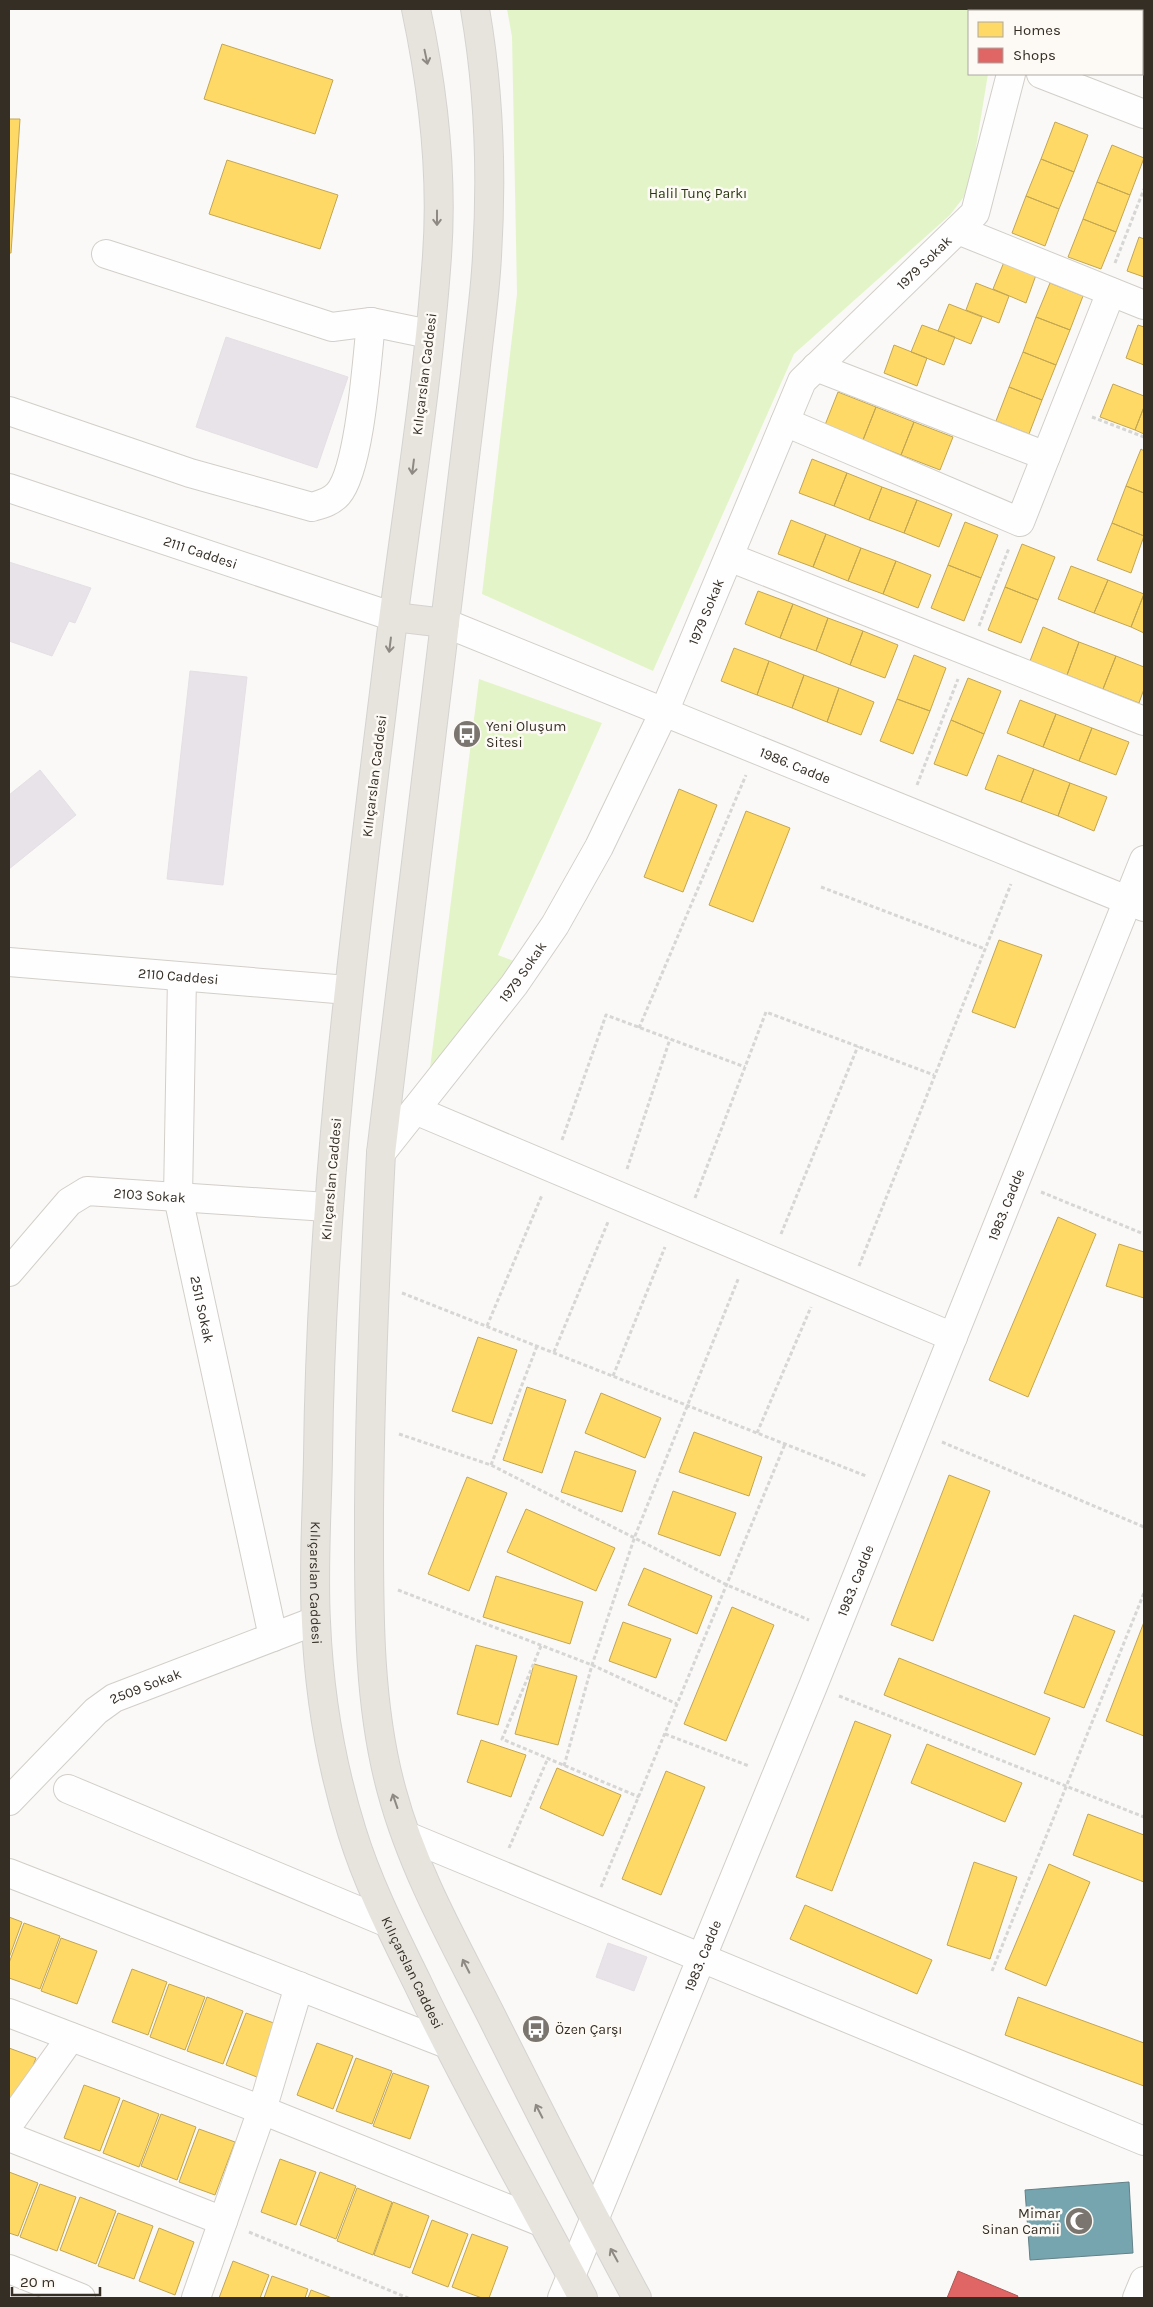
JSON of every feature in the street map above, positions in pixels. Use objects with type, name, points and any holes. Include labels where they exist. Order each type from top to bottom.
[{"type":"main road","name":"Kılıçarslan Caddesi","points":[[416,9],[429,70],[437,166],[438,252],[348,990],[327,1207],[319,1395],[316,1621],[323,1703],[352,1834],[388,1923],[447,2044],[541,2222],[572,2291]]},
{"type":"main road","points":[[475,9],[482,52],[489,160],[487,257],[476,374],[382,1153],[374,1281],[370,1424],[369,1578],[374,1684],[381,1743],[392,1792],[407,1836],[437,1907],[595,2220],[637,2298]]},
{"type":"main road","points":[[394,617],[445,623]]},
{"type":"street","name":"1979 Sokak","points":[[382,1153],[514,985],[555,925],[599,847],[664,712],[802,381],[972,217],[977,208],[1011,75]]},
{"type":"street","points":[[1044,75],[1144,114]]},
{"type":"street","points":[[958,230],[1144,305]]},
{"type":"street","points":[[106,254],[332,327],[371,322],[429,334]]},
{"type":"street","points":[[785,422],[1020,522],[1066,406],[1108,290]]},
{"type":"street","points":[[9,411],[190,473],[312,507],[328,503],[338,493],[348,478],[364,398],[371,322]]},
{"type":"street","points":[[816,367],[1046,456]]},
{"type":"street","name":"2111 Caddesi","points":[[9,488],[394,617]]},
{"type":"street","points":[[729,557],[1144,721]]},
{"type":"street","name":"1986. Cadde","points":[[445,623],[1136,904]]},
{"type":"street","name":"1983. Cadde","points":[[572,2291],[595,2220],[835,1632],[1016,1181],[1136,904],[1144,860]]},
{"type":"street","name":"2110 Caddesi","points":[[9,962],[348,990]]},
{"type":"street","name":"2511 Sokak","points":[[182,976],[178,1197],[273,1638]]},
{"type":"street","points":[[415,1110],[953,1337]]},
{"type":"street","name":"2103 Sokak","points":[[9,1272],[68,1202],[77,1195],[87,1191],[327,1207]]},
{"type":"street","name":"2509 Sokak","points":[[9,1801],[104,1704],[316,1621]]},
{"type":"street","points":[[68,1789],[388,1923]]},
{"type":"street","points":[[407,1836],[1144,2141]]},
{"type":"street","points":[[9,1874],[447,2044]]},
{"type":"street","points":[[196,2298],[262,2110],[299,1986]]},
{"type":"street","points":[[9,2013],[262,2110],[541,2222]]},
{"type":"street","points":[[9,2124],[71,2037]]},
{"type":"street","points":[[9,2137],[223,2221]]},
{"type":"street","points":[[9,2269],[81,2298]]},
{"type":"street","points":[[1138,2298],[1144,2281]]},
{"type":"path","points":[[1108,290],[1144,189]]},
{"type":"path","points":[[1066,406],[1144,437]]},
{"type":"path","points":[[639,1028],[757,750]]},
{"type":"path","points":[[848,1293],[1021,858]]},
{"type":"path","points":[[821,886],[985,949]]},
{"type":"path","points":[[613,1376],[680,1222],[766,1012],[935,1075]]},
{"type":"path","points":[[487,1326],[553,1168],[606,1015],[745,1067]]},
{"type":"path","points":[[564,1766],[592,1665],[635,1536],[687,1406],[858,1046]]},
{"type":"path","points":[[1016,1181],[1144,1234]]},
{"type":"path","points":[[374,1281],[893,1487]]},
{"type":"path","points":[[757,1433],[822,1282]]},
{"type":"path","points":[[491,1465],[537,1346]]},
{"type":"path","points":[[370,1424],[491,1465],[635,1536],[727,1585],[835,1632]]},
{"type":"path","points":[[916,1431],[1144,1526]]},
{"type":"path","points":[[591,1912],[785,1444]]},
{"type":"path","points":[[369,1578],[592,1665],[678,1704]]},
{"type":"path","points":[[992,1971],[1144,1593]]},
{"type":"path","points":[[540,1646],[502,1739],[639,1797]]},
{"type":"path","points":[[813,1686],[1144,1817]]},
{"type":"path","points":[[665,1734],[776,1777]]},
{"type":"path","points":[[498,1874],[548,1758]]},
{"type":"path","points":[[223,2221],[408,2298]]},
{"type":"green space","name":"Halil Tunç Parkı","points":[[507,9],[998,9],[968,10],[968,75],[988,75],[971,178],[963,198],[950,215],[794,354],[653,671],[482,594],[517,294],[512,37]]},
{"type":"green space","points":[[479,679],[602,723],[498,955],[514,961],[429,1076]]},
{"type":"building: Homes","points":[[222,44],[333,80],[315,134],[204,99]]},
{"type":"building: Homes","points":[[9,119],[20,119],[11,253],[9,253]]},
{"type":"building: Homes","points":[[1055,122],[1088,135],[1074,172],[1041,159]]},
{"type":"building: Homes","points":[[1112,145],[1144,158],[1130,195],[1097,182]]},
{"type":"building: Homes","points":[[1041,159],[1074,172],[1059,209],[1026,196]]},
{"type":"building: Homes","points":[[227,160],[338,195],[320,249],[209,214]]},
{"type":"building: Homes","points":[[1097,182],[1130,195],[1116,232],[1083,219]]},
{"type":"building: Homes","points":[[1026,196],[1059,209],[1045,246],[1012,233]]},
{"type":"building: Homes","points":[[1083,219],[1116,232],[1101,269],[1068,257]]},
{"type":"building: Homes","points":[[1139,237],[1144,239],[1144,277],[1127,271]]},
{"type":"building: Homes","points":[[1004,262],[1036,275],[1026,303],[993,289]]},
{"type":"building: Homes","points":[[976,283],[1009,296],[999,323],[966,310]]},
{"type":"building: Homes","points":[[1050,283],[1083,296],[1070,330],[1036,317]]},
{"type":"building: Homes","points":[[949,304],[982,317],[971,344],[938,331]]},
{"type":"building: Homes","points":[[1036,317],[1070,330],[1056,365],[1023,352]]},
{"type":"building: Homes","points":[[922,325],[955,337],[944,365],[911,352]]},
{"type":"building: Homes","points":[[1138,325],[1144,327],[1144,365],[1126,358]]},
{"type":"building: Homes","points":[[894,345],[927,358],[917,386],[884,373]]},
{"type":"building: Homes","points":[[1023,352],[1056,365],[1042,400],[1009,387]]},
{"type":"building: Homes","points":[[1113,384],[1144,396],[1144,407],[1135,430],[1100,417]]},
{"type":"building: Homes","points":[[1009,387],[1042,400],[1029,434],[996,421]]},
{"type":"building: Homes","points":[[838,392],[876,407],[863,440],[825,425]]},
{"type":"building: Homes","points":[[876,407],[914,422],[901,455],[863,440]]},
{"type":"building: Homes","points":[[1144,407],[1144,434],[1135,430]]},
{"type":"building: Homes","points":[[914,422],[953,437],[940,470],[901,455]]},
{"type":"building: Homes","points":[[1141,449],[1144,451],[1144,493],[1126,486]]},
{"type":"building: Homes","points":[[812,459],[847,473],[834,506],[799,493]]},
{"type":"building: Homes","points":[[847,473],[882,487],[869,520],[834,506]]},
{"type":"building: Homes","points":[[1126,486],[1144,493],[1144,536],[1112,523]]},
{"type":"building: Homes","points":[[882,487],[917,500],[904,533],[869,520]]},
{"type":"building: Homes","points":[[917,500],[952,514],[939,547],[904,533]]},
{"type":"building: Homes","points":[[791,520],[826,534],[813,567],[778,554]]},
{"type":"building: Homes","points":[[965,522],[998,535],[981,578],[948,565]]},
{"type":"building: Homes","points":[[1112,523],[1144,536],[1131,573],[1097,560]]},
{"type":"building: Homes","points":[[826,534],[861,548],[848,581],[813,567]]},
{"type":"building: Homes","points":[[1022,544],[1055,557],[1038,600],[1005,587]]},
{"type":"building: Homes","points":[[861,548],[896,561],[883,594],[848,581]]},
{"type":"building: Homes","points":[[896,561],[931,575],[918,608],[883,594]]},
{"type":"building: Homes","points":[[948,565],[981,578],[964,621],[931,608]]},
{"type":"building: Homes","points":[[1071,566],[1108,580],[1094,613],[1058,599]]},
{"type":"building: Homes","points":[[1108,580],[1144,594],[1131,627],[1094,613]]},
{"type":"building: Homes","points":[[1005,587],[1038,600],[1021,643],[988,630]]},
{"type":"building: Homes","points":[[758,591],[793,604],[780,638],[745,624]]},
{"type":"building: Homes","points":[[1144,594],[1144,633],[1131,627]]},
{"type":"building: Homes","points":[[793,604],[828,618],[816,651],[780,638]]},
{"type":"building: Homes","points":[[828,618],[863,631],[850,665],[816,651]]},
{"type":"building: Homes","points":[[1043,627],[1079,642],[1067,675],[1030,661]]},
{"type":"building: Homes","points":[[863,631],[898,645],[885,678],[850,665]]},
{"type":"building: Homes","points":[[1079,642],[1116,656],[1103,689],[1067,675]]},
{"type":"building: Homes","points":[[734,648],[769,661],[757,695],[721,681]]},
{"type":"building: Homes","points":[[914,655],[946,668],[930,711],[897,699]]},
{"type":"building: Homes","points":[[1116,656],[1144,667],[1144,689],[1139,703],[1103,689]]},
{"type":"building: Homes","points":[[769,661],[804,675],[792,708],[757,695]]},
{"type":"building: Homes","points":[[804,675],[839,688],[827,722],[792,708]]},
{"type":"building: Homes","points":[[968,678],[1001,691],[984,734],[951,720]]},
{"type":"building: Homes","points":[[839,688],[874,702],[861,735],[827,722]]},
{"type":"building: Homes","points":[[897,699],[930,711],[913,754],[880,741]]},
{"type":"building: Homes","points":[[1020,700],[1056,714],[1043,747],[1007,733]]},
{"type":"building: Homes","points":[[1056,714],[1092,728],[1079,761],[1043,747]]},
{"type":"building: Homes","points":[[951,720],[984,734],[967,776],[934,764]]},
{"type":"building: Homes","points":[[1092,728],[1129,742],[1116,775],[1079,761]]},
{"type":"building: Homes","points":[[998,755],[1034,769],[1021,802],[985,789]]},
{"type":"building: Homes","points":[[1034,769],[1070,783],[1058,816],[1021,802]]},
{"type":"building: Homes","points":[[1070,783],[1107,797],[1094,831],[1058,816]]},
{"type":"building: Homes","points":[[679,789],[717,805],[683,892],[644,877]]},
{"type":"building: Homes","points":[[746,811],[790,828],[753,922],[709,905]]},
{"type":"building: Homes","points":[[999,940],[1042,955],[1015,1028],[972,1012]]},
{"type":"building: Homes","points":[[1058,1217],[1096,1234],[1028,1397],[989,1380]]},
{"type":"building: Homes","points":[[1119,1244],[1144,1252],[1144,1298],[1106,1286]]},
{"type":"building: Homes","points":[[478,1337],[517,1350],[492,1424],[452,1411]]},
{"type":"building: Homes","points":[[527,1387],[566,1400],[542,1473],[503,1460]]},
{"type":"building: Homes","points":[[601,1393],[661,1418],[645,1458],[585,1433]]},
{"type":"building: Homes","points":[[694,1432],[762,1457],[749,1496],[679,1472]]},
{"type":"building: Homes","points":[[575,1451],[636,1471],[622,1512],[561,1492]]},
{"type":"building: Homes","points":[[949,1475],[990,1491],[933,1641],[891,1625]]},
{"type":"building: Homes","points":[[467,1477],[507,1493],[469,1591],[428,1574]]},
{"type":"building: Homes","points":[[673,1491],[736,1513],[720,1556],[658,1534]]},
{"type":"building: Homes","points":[[526,1509],[615,1548],[596,1591],[507,1552]]},
{"type":"building: Homes","points":[[644,1568],[712,1596],[697,1634],[628,1605]]},
{"type":"building: Homes","points":[[496,1576],[583,1602],[570,1644],[483,1617]]},
{"type":"building: Homes","points":[[732,1607],[774,1625],[726,1741],[684,1724]]},
{"type":"building: Homes","points":[[1074,1615],[1115,1631],[1084,1708],[1044,1693]]},
{"type":"building: Homes","points":[[623,1622],[671,1639],[656,1678],[609,1661]]},
{"type":"building: Homes","points":[[1144,1622],[1144,1736],[1106,1721]]},
{"type":"building: Homes","points":[[476,1645],[517,1656],[498,1725],[457,1714]]},
{"type":"building: Homes","points":[[899,1658],[1050,1718],[1035,1755],[884,1695]]},
{"type":"building: Homes","points":[[534,1664],[577,1676],[558,1745],[515,1734]]},
{"type":"building: Homes","points":[[855,1721],[891,1735],[832,1891],[796,1877]]},
{"type":"building: Homes","points":[[481,1740],[526,1755],[511,1797],[467,1782]]},
{"type":"building: Homes","points":[[927,1744],[1022,1783],[1005,1822],[911,1783]]},
{"type":"building: Homes","points":[[557,1768],[621,1795],[603,1836],[540,1808]]},
{"type":"building: Homes","points":[[666,1771],[705,1787],[661,1895],[622,1879]]},
{"type":"building: Homes","points":[[1088,1814],[1144,1835],[1144,1882],[1073,1855]]},
{"type":"building: Homes","points":[[974,1862],[1017,1877],[990,1959],[947,1945]]},
{"type":"building: Homes","points":[[1049,1864],[1090,1882],[1046,1986],[1005,1969]]},
{"type":"building: Homes","points":[[805,1905],[932,1960],[917,1994],[790,1939]]},
{"type":"building: Homes","points":[[9,1917],[22,1922],[9,1958]]},
{"type":"building: Homes","points":[[24,1923],[60,1936],[40,1989],[9,1978],[9,1963]]},
{"type":"building: Homes","points":[[61,1938],[97,1951],[77,2004],[41,1991]]},
{"type":"building: Homes","points":[[132,1969],[167,1982],[148,2035],[112,2022]]},
{"type":"building: Homes","points":[[169,1984],[205,1997],[185,2050],[150,2037]]},
{"type":"building: Homes","points":[[207,1997],[243,2011],[223,2064],[187,2051]]},
{"type":"building: Homes","points":[[1018,1997],[1144,2043],[1144,2086],[1005,2035]]},
{"type":"building: Homes","points":[[246,2013],[282,2026],[262,2079],[226,2065]]},
{"type":"building: Homes","points":[[317,2043],[353,2056],[333,2109],[297,2095]]},
{"type":"building: Homes","points":[[9,2048],[36,2058],[16,2111],[9,2108]]},
{"type":"building: Homes","points":[[356,2058],[392,2071],[372,2124],[336,2111]]},
{"type":"building: Homes","points":[[393,2073],[429,2086],[410,2139],[373,2126]]},
{"type":"building: Homes","points":[[84,2085],[120,2098],[100,2151],[64,2138]]},
{"type":"building: Homes","points":[[123,2100],[159,2114],[139,2167],[103,2153]]},
{"type":"building: Homes","points":[[161,2114],[196,2127],[177,2180],[141,2166]]},
{"type":"building: Homes","points":[[199,2129],[235,2142],[215,2195],[179,2182]]},
{"type":"building: Homes","points":[[280,2159],[316,2172],[296,2225],[261,2212]]},
{"type":"building: Homes","points":[[9,2172],[38,2183],[18,2236],[9,2233]]},
{"type":"building: Homes","points":[[320,2172],[356,2186],[336,2239],[300,2225]]},
{"type":"building: Homes","points":[[40,2184],[76,2197],[57,2251],[20,2237]]},
{"type":"building: Homes","points":[[357,2188],[392,2202],[373,2255],[337,2241]]},
{"type":"building: Homes","points":[[80,2197],[116,2211],[96,2264],[60,2250]]},
{"type":"building: Homes","points":[[393,2202],[429,2216],[410,2268],[374,2255]]},
{"type":"building: Homes","points":[[118,2213],[153,2226],[134,2279],[98,2266]]},
{"type":"building: Homes","points":[[432,2220],[468,2234],[448,2287],[412,2273]]},
{"type":"building: Homes","points":[[159,2228],[194,2242],[175,2295],[139,2281]]},
{"type":"building: Homes","points":[[472,2234],[508,2247],[489,2298],[482,2298],[452,2287]]},
{"type":"building: Homes","points":[[233,2261],[269,2275],[260,2298],[219,2298]]},
{"type":"building: Homes","points":[[272,2276],[308,2289],[305,2298],[264,2298]]},
{"type":"building: Homes","points":[[311,2290],[332,2298],[308,2298]]},
{"type":"building: Shops","points":[[958,2271],[1018,2296],[1017,2298],[947,2298]]},
{"type":"building: Public","name":"Mimar Sinan Camii","points":[[1129,2182],[1133,2253],[1030,2260],[1025,2190]]},
{"type":"building: Other","points":[[226,337],[348,377],[317,468],[196,427]]},
{"type":"building: Other","points":[[9,562],[91,588],[75,623],[69,621],[52,656],[9,641]]},
{"type":"building: Other","points":[[190,671],[247,677],[223,885],[167,879]]},
{"type":"building: Other","points":[[40,770],[76,815],[9,869],[9,795]]},
{"type":"building: Other","points":[[608,1943],[647,1957],[634,1991],[596,1977]]},
{"type":"place","name":"Yeni Oluşum Sitesi","points":[[467,734]]},
{"type":"place","name":"Özen Çarşı","points":[[536,2029]]},
{"type":"place","name":"Mimar Sinan Camii","points":[[1079,2221]]}]
